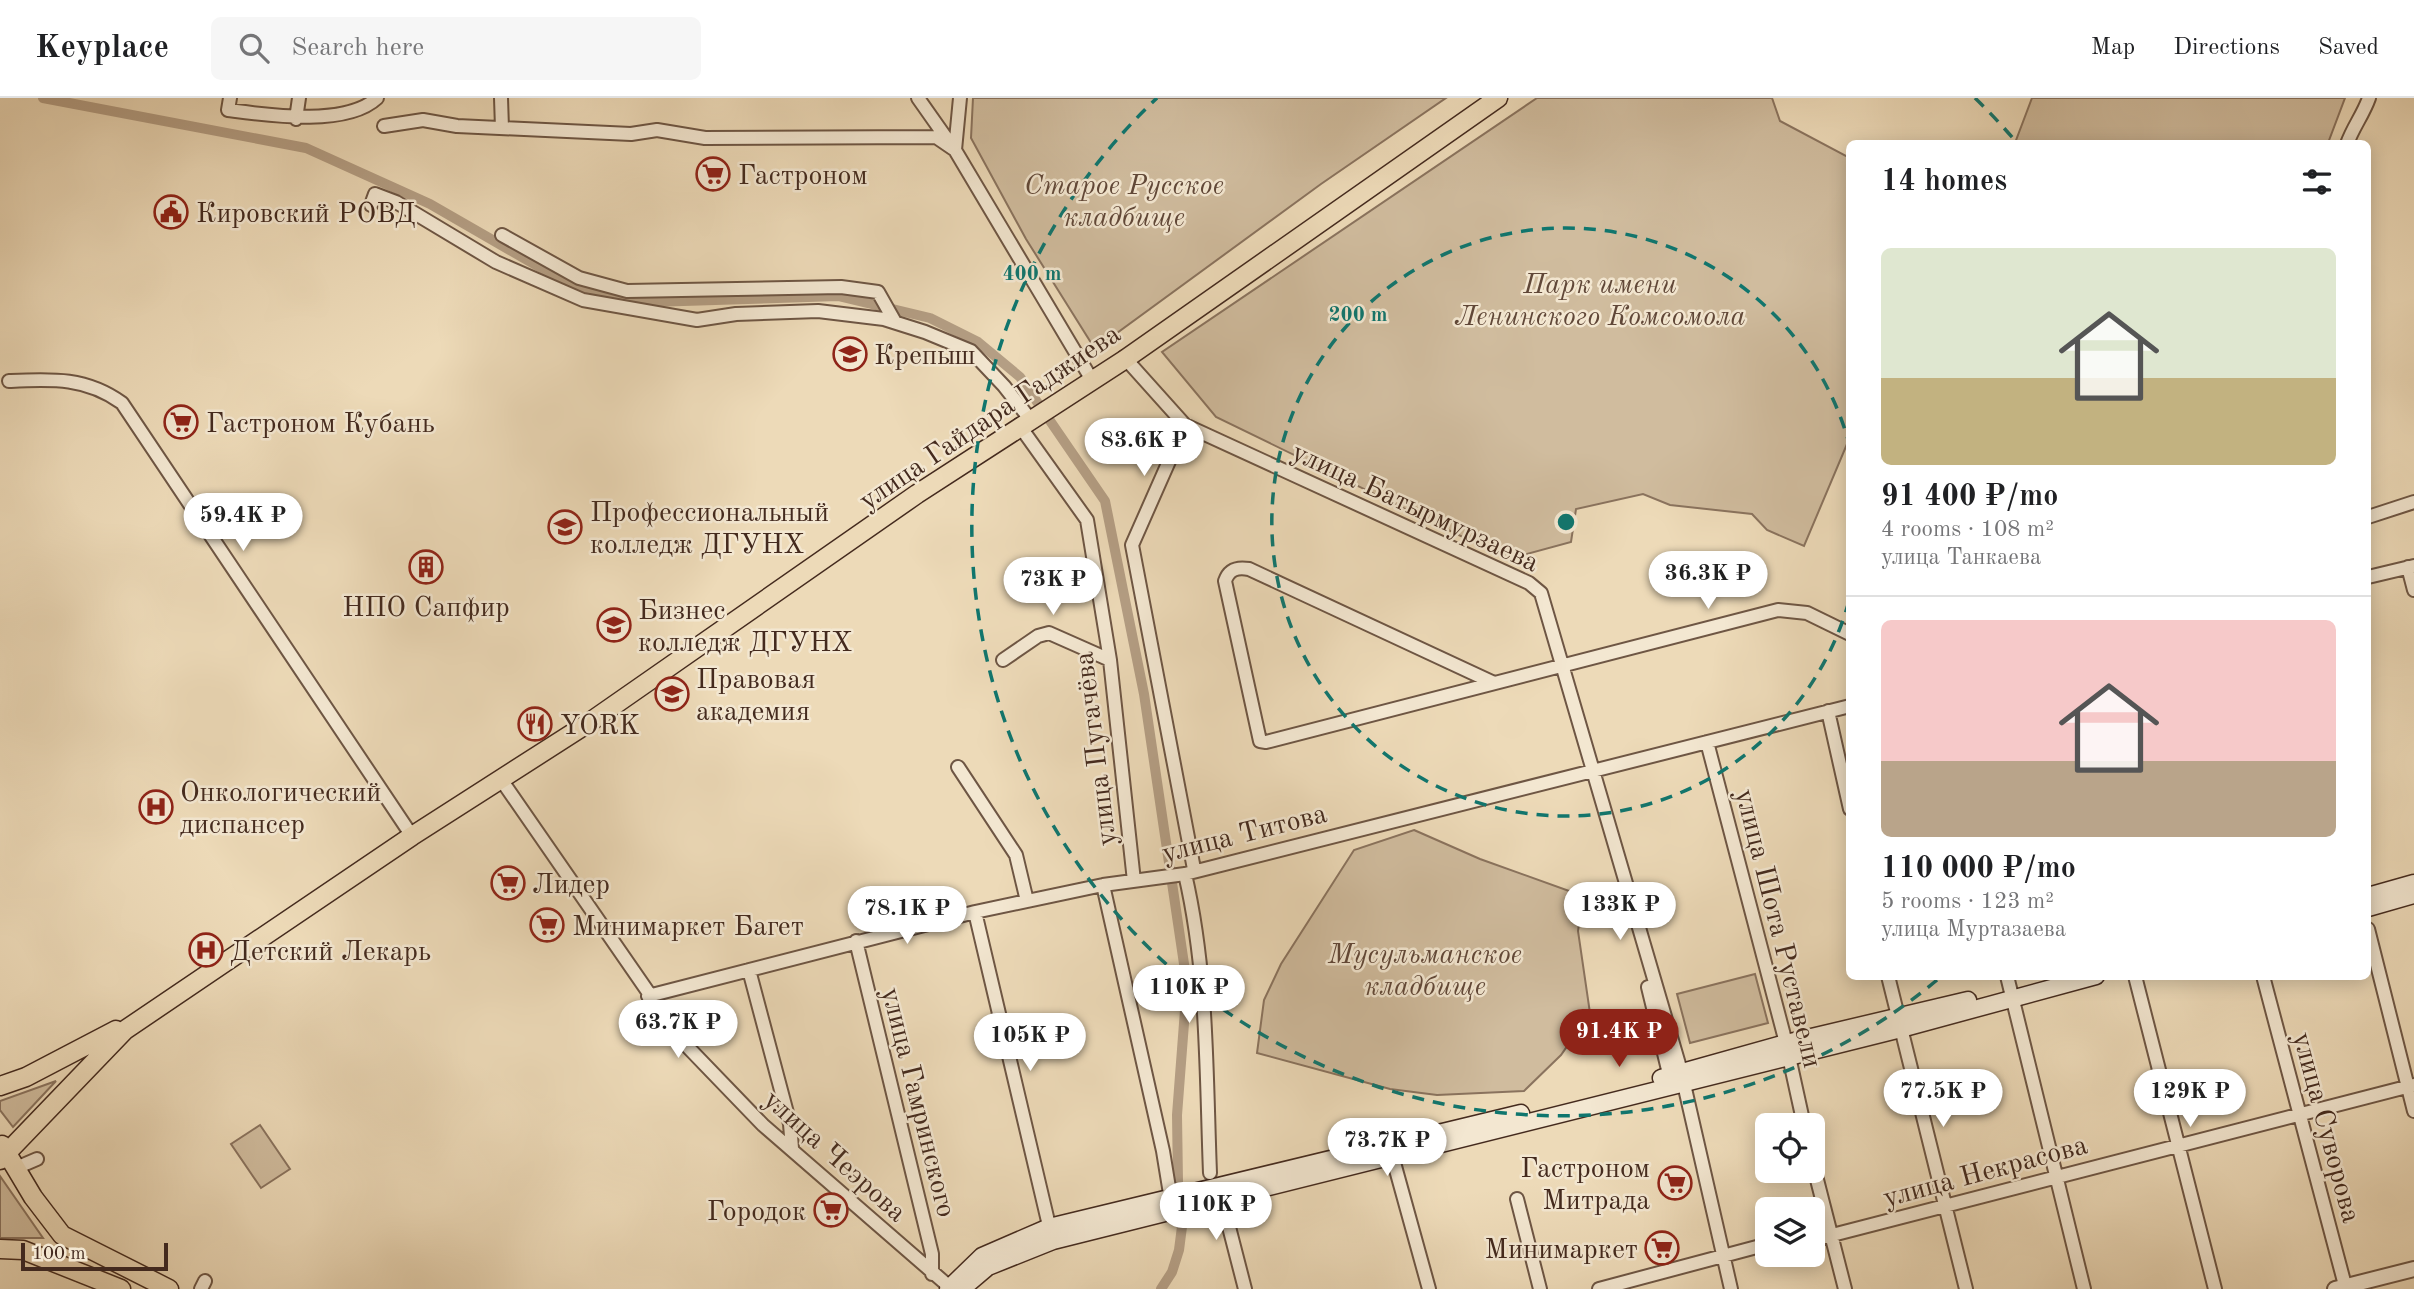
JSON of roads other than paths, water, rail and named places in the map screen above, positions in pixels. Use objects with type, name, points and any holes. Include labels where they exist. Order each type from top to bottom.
[{"type":"main road","name":"улица Гайдара Гаджиева","points":[[0,1086],[26,1077],[122,1027],[500,779],[695,649],[917,494],[1125,358],[1496,98]]},
{"type":"main road","name":"улица Гайдара Гаджиева","points":[[6,1155],[125,1030],[411,835]]},
{"type":"main road","points":[[2371,895],[2414,883]]},
{"type":"main road","points":[[2371,907],[2414,895]]},
{"type":"main road","points":[[953,1288],[1051,1234],[1179,1200],[1216,1185],[1391,1151],[1786,1049],[1899,1023],[2041,980]]},
{"type":"main road","points":[[2010,988],[2067,980]]},
{"type":"main road","points":[[6,1155],[62,1235],[169,1289]]},
{"type":"main road","points":[[0,1249],[23,1250],[121,1289]]},
{"type":"street","points":[[230,98],[228,110],[296,119],[368,107],[377,98]]},
{"type":"street","points":[[296,119],[299,98]]},
{"type":"street","points":[[500,98],[502,128]]},
{"type":"street","points":[[918,98],[956,150],[1091,379]]},
{"type":"street","points":[[956,150],[960,98]]},
{"type":"street","points":[[2348,140],[2352,130],[2362,119],[2369,98]]},
{"type":"street","points":[[384,126],[423,120],[457,126],[631,134],[657,130],[705,138],[936,137],[956,150]]},
{"type":"street","name":"улица Пугачёва","points":[[371,205],[375,194],[396,202],[496,262],[583,300],[697,320],[736,314],[818,311],[895,322],[971,351],[1004,386],[1087,520],[1110,660],[1134,881]]},
{"type":"street","points":[[502,235],[579,278],[627,291],[841,287],[878,292],[895,322]]},
{"type":"street","name":"улица Батырмурзаева","points":[[1125,358],[1185,425],[1537,587],[1541,593],[1593,771],[1676,1079],[1678,1097],[1720,1261],[1731,1289]]},
{"type":"street","points":[[9,381],[77,381],[122,403],[411,835]]},
{"type":"street","points":[[1185,425],[1132,545],[1190,872],[1205,1002],[1216,1185],[1245,1289]]},
{"type":"street","points":[[2371,516],[2414,502]]},
{"type":"street","points":[[2371,576],[2411,566],[2414,590]]},
{"type":"street","points":[[1493,682],[1249,569],[1233,569],[1227,575],[1225,581],[1260,741],[1778,610],[1807,613],[1846,632]]},
{"type":"street","points":[[1003,660],[1038,636],[1049,633],[1110,660]]},
{"type":"street","name":"улица Титова","points":[[648,996],[975,912],[1103,886],[1190,872],[1846,707]]},
{"type":"street","points":[[1828,711],[1846,791]]},
{"type":"street","name":"улица Шота Руставели","points":[[1707,743],[1801,1113]]},
{"type":"street","points":[[958,767],[1016,855],[1027,901]]},
{"type":"street","name":"улица Чеэрова","points":[[500,779],[597,917],[648,996],[691,1050],[763,1125],[932,1274],[953,1288]]},
{"type":"street","name":"улица Пугачёва","points":[[1103,886],[1179,1200]]},
{"type":"street","points":[[975,912],[1051,1234]]},
{"type":"street","points":[[2371,940],[2410,1083],[2414,1111]]},
{"type":"street","name":"улица Гамринского","points":[[856,941],[932,1254],[932,1274]]},
{"type":"street","points":[[750,970],[790,1124],[792,1148]]},
{"type":"street","points":[[1889,980],[1966,1289]]},
{"type":"street","points":[[2137,980],[2215,1289]]},
{"type":"street","name":"улица Суворова","points":[[2264,980],[2342,1288]]},
{"type":"street","points":[[2010,988],[2084,1289]]},
{"type":"street","name":"улица Некрасова","points":[[1825,1231],[2410,1083]]},
{"type":"street","points":[[1391,1151],[1429,1289]]},
{"type":"street","points":[[6,1155],[37,1159]]},
{"type":"street","points":[[1818,1183],[1845,1289]]},
{"type":"street","points":[[1517,1199],[1540,1289]]},
{"type":"street","name":"улица Некрасова","points":[[1825,1233],[1829,1231]]},
{"type":"street","points":[[1630,1289],[1755,1249]]},
{"type":"street","points":[[1599,1289],[1755,1254]]},
{"type":"street","name":"улица Батырмурзаева","points":[[1720,1261],[1722,1289]]},
{"type":"street","points":[[2342,1288],[2414,1269]]},
{"type":"street","points":[[2370,1288],[2414,1277]]},
{"type":"waterway","points":[[43,98],[306,148],[430,204],[574,287],[651,302],[838,296],[930,318],[978,342],[1020,377],[1105,501],[1144,694],[1187,984],[1177,1115],[1178,1182],[1183,1219],[1179,1250],[1172,1272],[1161,1289]]},
{"type":"place","name":"Гастроном","points":[[713,174]]},
{"type":"place","name":"Кировский РОВД","points":[[171,212]]},
{"type":"place","name":"Крепыш","points":[[850,354]]},
{"type":"place","name":"Гастроном Кубань","points":[[181,422]]},
{"type":"place","name":"Профессиональный колледж ДГУНХ","points":[[565,527]]},
{"type":"place","name":"НПО Сапфир","points":[[426,567]]},
{"type":"place","name":"Бизнес колледж ДГУНХ","points":[[614,625]]},
{"type":"place","name":"Правовая академия","points":[[672,694]]},
{"type":"place","name":"YORK","points":[[535,724]]},
{"type":"place","name":"Онкологический диспансер","points":[[156,807]]},
{"type":"place","name":"Лидер","points":[[508,883]]},
{"type":"place","name":"Минимаркет Багет","points":[[547,925]]},
{"type":"place","name":"Детский Лекарь","points":[[206,950]]},
{"type":"place","name":"Гастроном Митрада","points":[[1675,1183]]},
{"type":"place","name":"Городок","points":[[831,1210]]},
{"type":"place","name":"Минимаркет","points":[[1662,1248]]},
{"type":"park label","name":"Старое Русское кладбище","points":[[1124,200]]},
{"type":"park label","name":"Парк имени Ленинского Комсомола","points":[[1600,299]]},
{"type":"park label","name":"Мусульманское кладбище","points":[[1425,969]]}]
